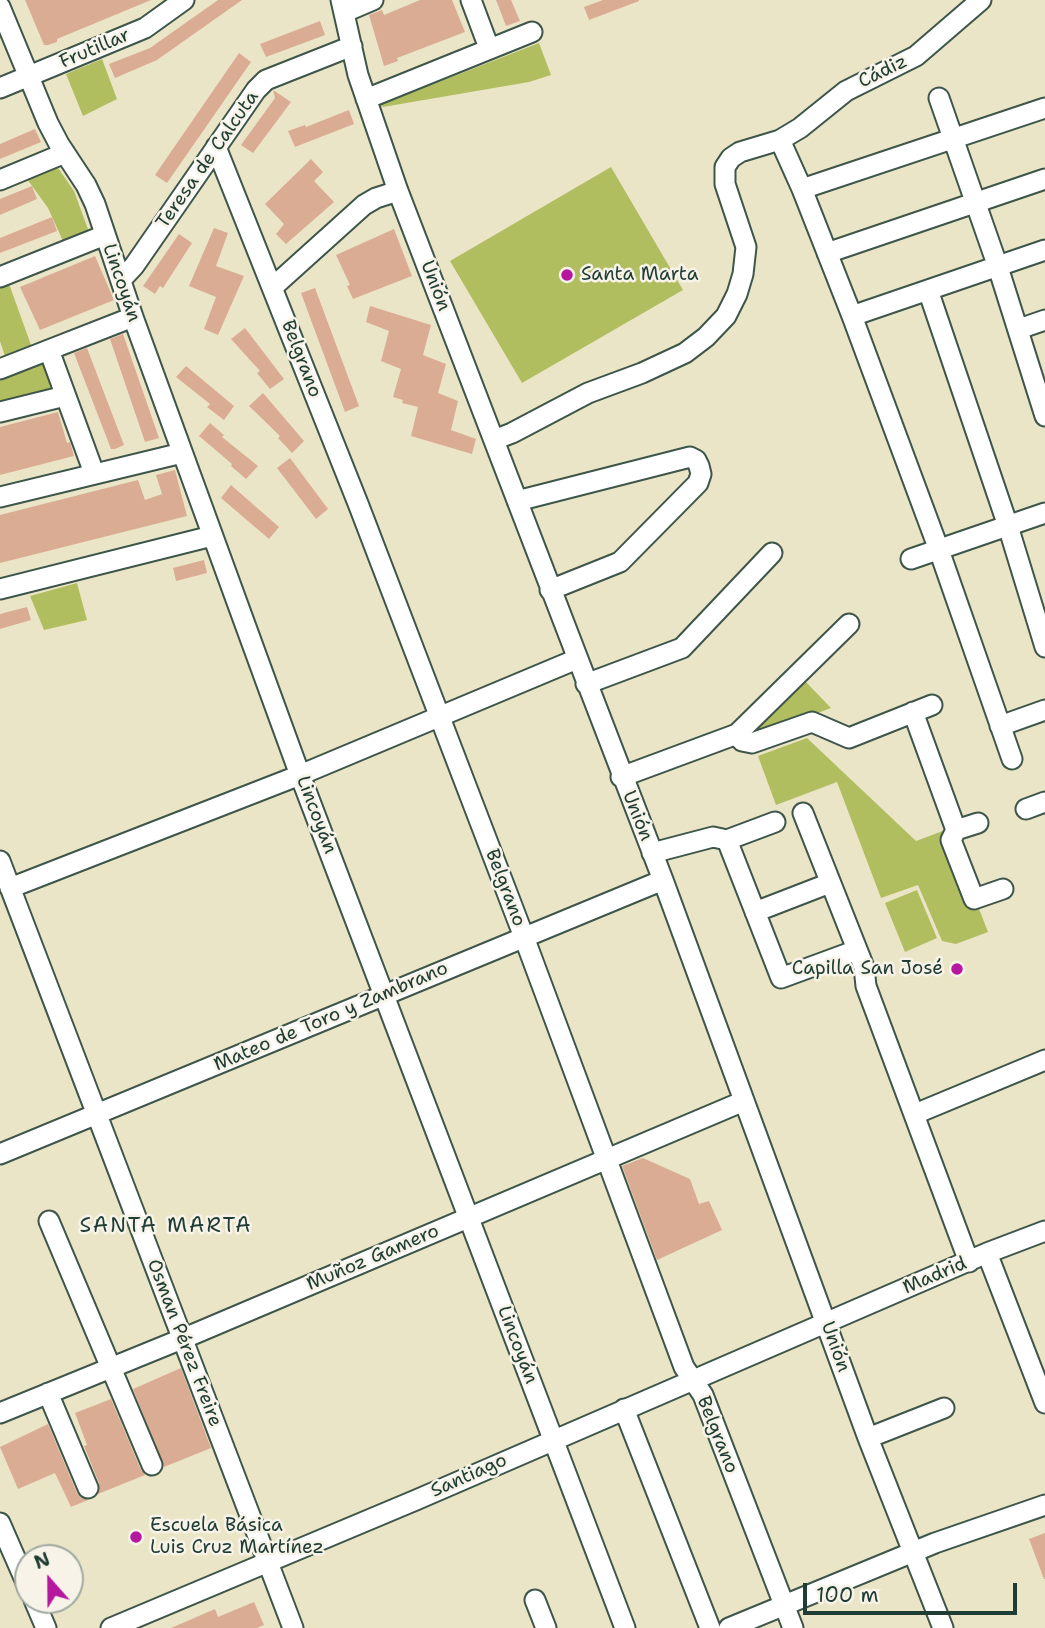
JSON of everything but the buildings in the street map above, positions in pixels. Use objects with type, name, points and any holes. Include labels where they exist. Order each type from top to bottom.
[{"type":"street","name":"Frutillar","points":[[0,88],[145,28],[162,7],[184,0]]},
{"type":"street","points":[[343,6],[373,0]]},
{"type":"street","points":[[471,0],[489,48]]},
{"type":"street","name":"Cádiz","points":[[494,440],[588,393],[685,353],[706,337],[726,316],[743,274],[746,247],[725,184],[724,167],[731,158],[740,152],[780,140],[800,128],[846,91],[916,56],[982,0]]},
{"type":"street","name":"Unión","points":[[343,6],[366,99],[398,191],[663,880],[868,1438],[943,1628]]},
{"type":"street","name":"Lincoyán","points":[[0,7],[48,123],[86,185],[300,775],[625,1628]]},
{"type":"street","points":[[366,99],[531,32]]},
{"type":"street","name":"Teresa de Calcuta","points":[[121,280],[139,259],[256,90],[266,80],[352,46]]},
{"type":"street","points":[[939,98],[1041,390],[1045,416]]},
{"type":"street","points":[[802,189],[1045,108]]},
{"type":"street","points":[[780,140],[852,316],[939,550],[1012,759]]},
{"type":"street","name":"Belgrano","points":[[216,147],[273,287],[524,937],[684,1367],[703,1395],[793,1628]]},
{"type":"street","points":[[0,180],[65,153]]},
{"type":"street","points":[[827,253],[1045,179]]},
{"type":"street","points":[[273,287],[364,205],[398,191]]},
{"type":"street","points":[[0,277],[105,235]]},
{"type":"street","points":[[852,316],[1045,250]]},
{"type":"street","points":[[928,290],[1008,526],[1045,647]]},
{"type":"street","points":[[0,369],[133,317]]},
{"type":"street","points":[[1019,329],[1045,320]]},
{"type":"street","points":[[49,350],[94,473]]},
{"type":"street","points":[[0,412],[65,396]]},
{"type":"street","points":[[0,497],[182,453]]},
{"type":"street","points":[[516,501],[690,457],[696,460],[699,466],[701,474],[698,483],[620,562],[550,590]]},
{"type":"street","points":[[911,559],[1045,513]]},
{"type":"street","points":[[0,589],[212,536]]},
{"type":"street","points":[[586,684],[682,648],[772,553]]},
{"type":"street","points":[[621,776],[737,734],[849,624]]},
{"type":"street","points":[[10,887],[300,775],[577,659]]},
{"type":"street","points":[[737,734],[742,741],[752,743],[812,722],[849,738],[922,709],[956,830],[951,840],[974,900],[1003,889]]},
{"type":"street","points":[[1000,726],[1045,710]]},
{"type":"street","points":[[1026,809],[1045,802]]},
{"type":"street","points":[[803,813],[864,967],[866,986],[968,1262]]},
{"type":"street","points":[[652,853],[713,837],[727,840],[775,822]]},
{"type":"street","points":[[956,830],[978,823]]},
{"type":"street","points":[[727,840],[781,978],[857,950]]},
{"type":"street","name":"Osman Pérez Freire","points":[[0,861],[293,1628]]},
{"type":"street","name":"Mateo de Toro y Zambrano","points":[[0,1154],[663,880]]},
{"type":"street","points":[[755,912],[831,883]]},
{"type":"street","points":[[915,1114],[1045,1060]]},
{"type":"street","name":"Muñoz Gamero","points":[[0,1413],[183,1339],[744,1101]]},
{"type":"street","points":[[49,1222],[152,1465]]},
{"type":"street","name":"Madrid","points":[[825,1322],[1045,1231]]},
{"type":"street","points":[[987,1253],[1045,1403]]},
{"type":"street","name":"Santiago","points":[[111,1628],[429,1494],[825,1322]]},
{"type":"street","points":[[48,1393],[88,1488]]},
{"type":"street","points":[[868,1438],[944,1408]]},
{"type":"street","points":[[624,1409],[710,1628]]},
{"type":"street","points":[[729,1628],[912,1552],[1045,1505]]},
{"type":"street","points":[[0,1523],[14,1555]]},
{"type":"street","points":[[535,1600],[546,1628]]},
{"type":"green space","points":[[539,43],[551,75],[529,82],[383,107],[380,105]]},
{"type":"green space","points":[[102,59],[117,99],[83,116],[66,74]]},
{"type":"green space","points":[[56,165],[74,191],[89,232],[63,241],[48,208],[27,179]]},
{"type":"green space","name":"Santa Marta","points":[[611,167],[683,290],[522,383],[450,261]]},
{"type":"green space","points":[[8,281],[31,345],[5,356],[0,341],[0,285]]},
{"type":"green space","points":[[42,359],[54,391],[0,405],[0,375]]},
{"type":"green space","points":[[77,583],[87,620],[44,630],[30,596]]},
{"type":"green space","points":[[804,680],[831,708],[749,739],[747,734]]},
{"type":"green space","points":[[807,738],[916,841],[948,829],[988,932],[956,944],[942,941],[918,885],[881,898],[837,782],[776,805],[758,756]]},
{"type":"green space","points":[[917,890],[937,938],[905,952],[885,903]]},
{"type":"place","name":"Santa Marta","points":[[567,275]]},
{"type":"place","name":"Capilla San José","points":[[957,969]]},
{"type":"place","name":"Escuela Básica Luis Cruz Martínez","points":[[136,1537]]},
{"type":"district","name":"SANTA MARTA","points":[[166,1227]]}]
